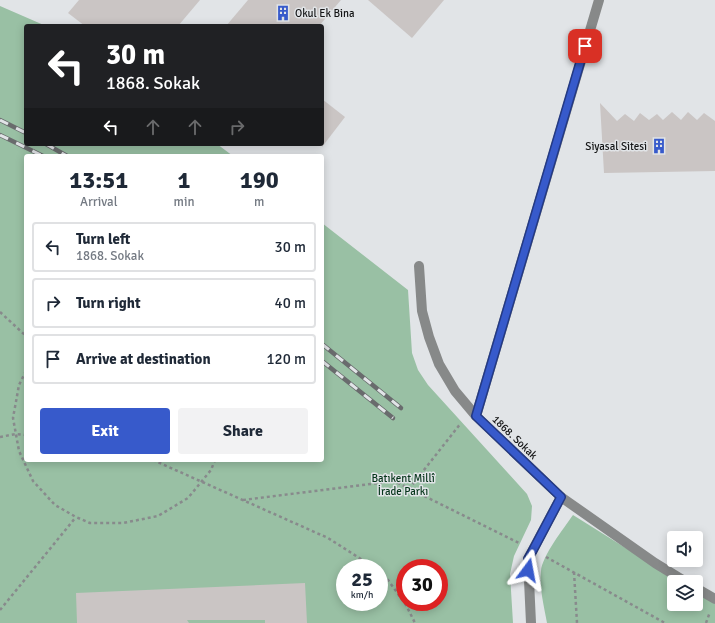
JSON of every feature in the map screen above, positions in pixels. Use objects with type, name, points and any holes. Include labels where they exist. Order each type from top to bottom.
[{"type":"street","points":[[474,413],[599,0]]},
{"type":"street","name":"1868. Sokak","points":[[419,266],[422,311],[429,337],[438,364],[454,391],[474,413],[561,497],[675,575]]},
{"type":"street","points":[[531,623],[528,559],[561,497]]},
{"type":"street","points":[[703,592],[715,599]]},
{"type":"path","points":[[0,312],[24,334]]},
{"type":"path","points":[[24,376],[19,385],[13,418],[19,451],[24,462]]},
{"type":"path","points":[[409,489],[474,413]]},
{"type":"path","points":[[0,437],[16,434],[24,435]]},
{"type":"path","points":[[24,462],[33,481],[55,505],[76,518],[90,523],[123,523],[158,516],[188,498],[211,470],[214,462]]},
{"type":"path","points":[[159,462],[328,538],[361,559]]},
{"type":"path","points":[[243,500],[394,481],[533,550],[665,623]]},
{"type":"path","points":[[0,610],[76,518]]},
{"type":"path","points":[[574,572],[577,623]]},
{"type":"path","points":[[388,580],[406,606],[415,623]]},
{"type":"green space","name":"Batıkent Millî İrade Parkı","points":[[0,6],[41,24],[24,24],[24,146],[220,146],[230,154],[24,154],[24,462],[324,462],[324,225],[408,290],[412,353],[418,370],[428,385],[527,494],[532,506],[531,520],[514,556],[510,574],[513,623],[0,623]]},
{"type":"green space","points":[[573,515],[669,575],[667,575],[667,611],[703,611],[703,596],[715,604],[715,623],[547,623],[542,597],[541,571],[545,558]]},
{"type":"building","points":[[79,0],[200,0],[180,24],[82,24],[68,13]]},
{"type":"building","name":"Okul Ek Bina","points":[[248,0],[341,0],[321,24],[228,24]]},
{"type":"building","name":"Okul Ek Bina","points":[[368,0],[444,0],[412,38]]},
{"type":"building","points":[[324,101],[345,117],[324,144]]},
{"type":"building","name":"Siyasal Sitesi","points":[[600,103],[617,121],[625,114],[634,121],[640,113],[649,120],[657,114],[663,120],[672,112],[681,120],[688,112],[697,120],[704,113],[715,121],[715,171],[604,173]]},
{"type":"building","points":[[305,583],[307,623],[265,623],[265,620],[187,620],[189,623],[77,623],[76,593]]},
{"type":"railway","points":[[0,120],[24,132]]},
{"type":"railway","points":[[0,135],[39,154]]},
{"type":"railway","points":[[50,146],[64,154]]},
{"type":"railway","points":[[324,346],[401,408]]},
{"type":"railway","points":[[324,363],[393,418]]},
{"type":"place","name":"Okul Ek Bina","points":[[283,13]]},
{"type":"place","name":"Siyasal Sitesi","points":[[659,146]]},
{"type":"route","points":[[528,570],[528,559],[561,497],[476,416],[585,46]]}]
